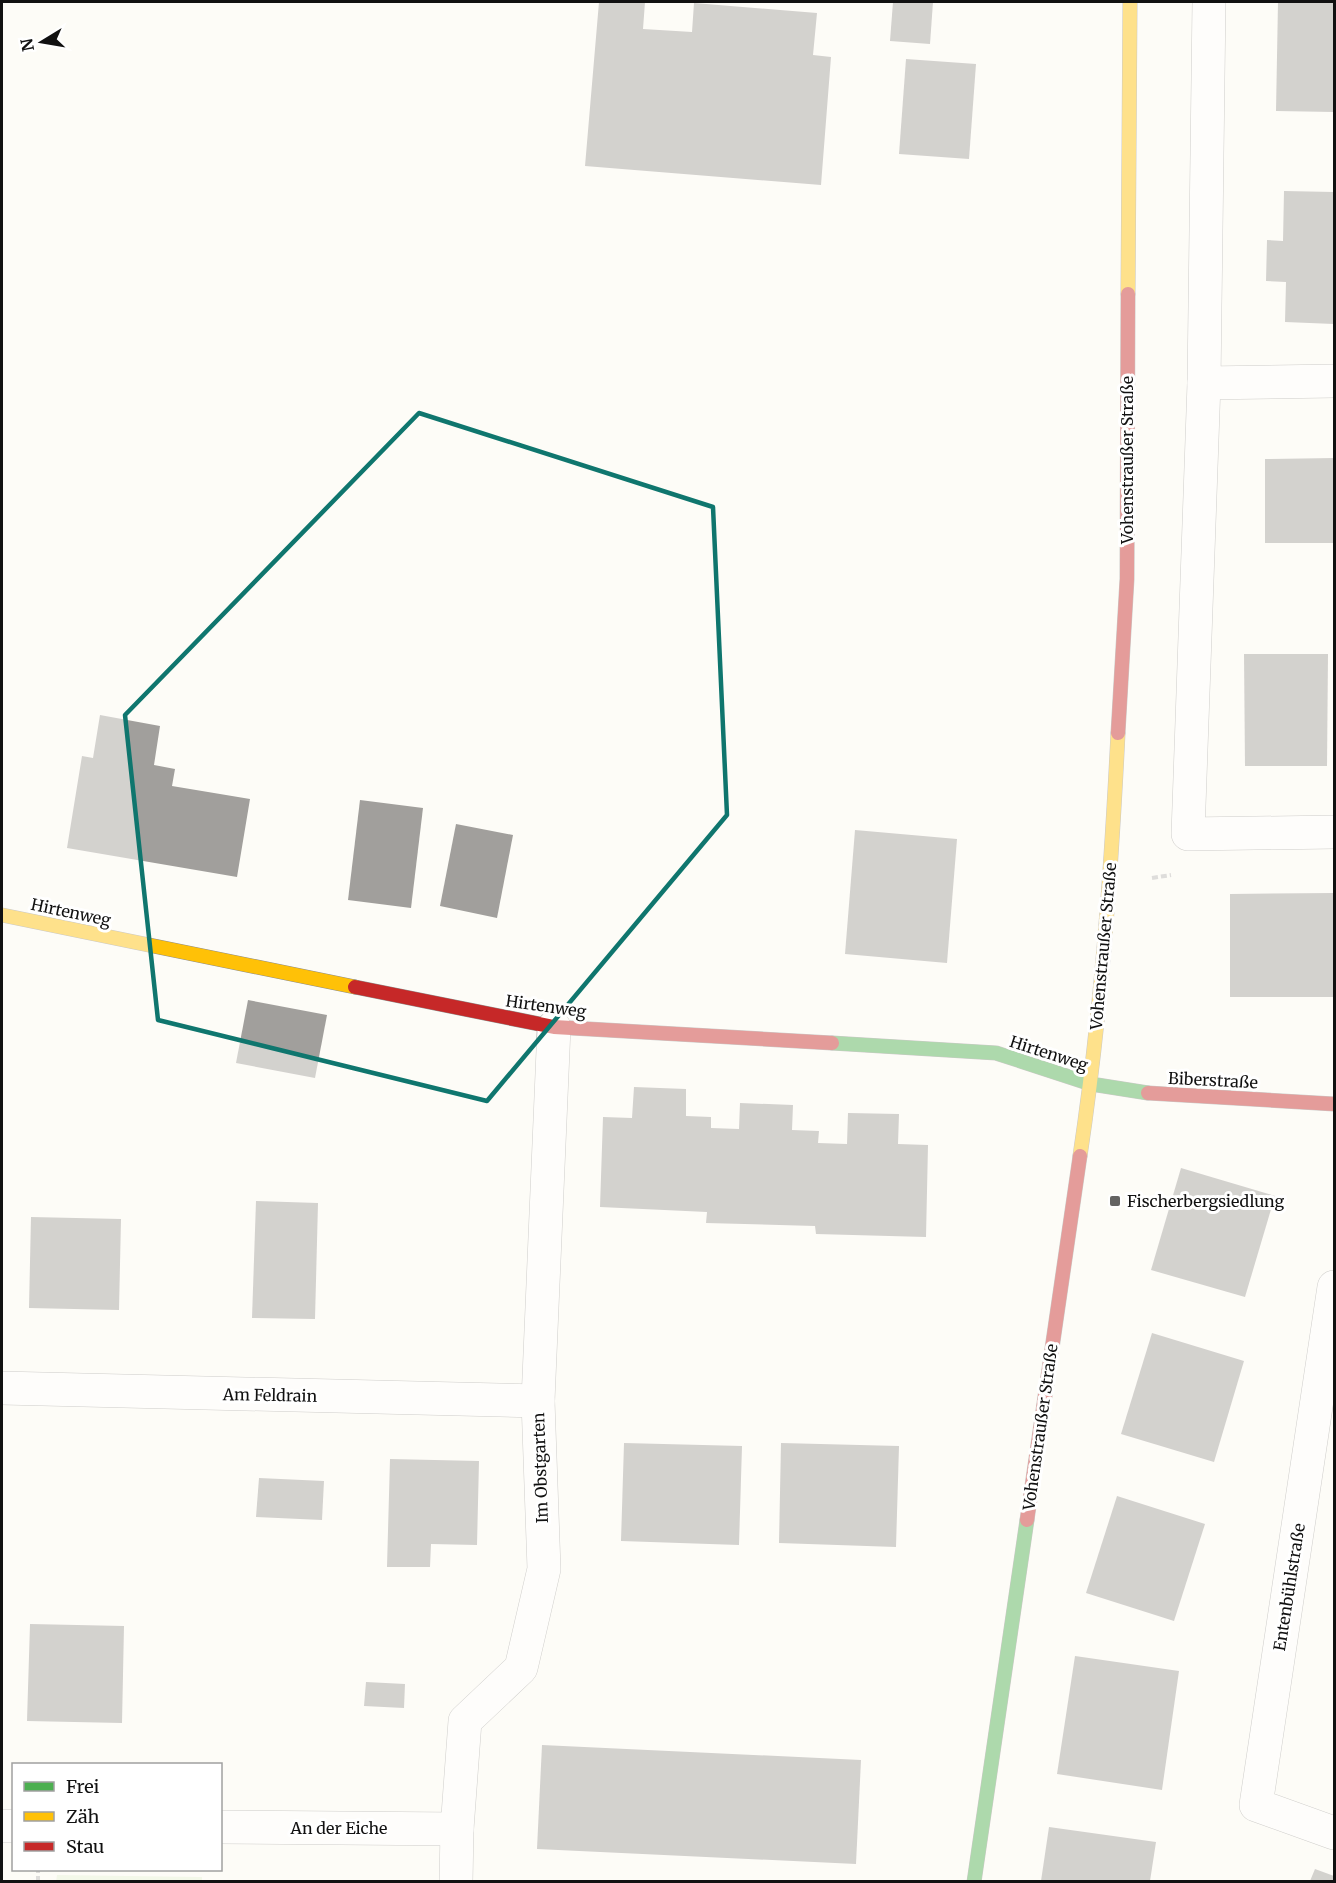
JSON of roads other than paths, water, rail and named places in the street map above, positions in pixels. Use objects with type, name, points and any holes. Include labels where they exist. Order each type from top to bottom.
[{"type":"main road","name":"Vohenstraußer Straße","points":[[974,1881],[1091,1084],[1110,885],[1127,579],[1130,2]]},
{"type":"main road","name":"Hirtenweg","points":[[2,915],[554,1028],[996,1053],[1091,1084]]},
{"type":"main road","name":"Biberstraße","points":[[1091,1084],[1150,1093],[1335,1104]]},
{"type":"street","points":[[1209,2],[1204,383],[1188,834],[1335,832]]},
{"type":"street","points":[[1204,383],[1335,381]]},
{"type":"street","name":"Im Obstgarten","points":[[456,1881],[457,1829],[465,1721],[521,1668],[544,1569],[538,1401],[554,1028]]},
{"type":"street","name":"Entenbühlstraße","points":[[1335,1287],[1256,1805],[1335,1833]]},
{"type":"street","name":"Am Feldrain","points":[[2,1388],[538,1401]]},
{"type":"street","name":"An der Eiche","points":[[222,1827],[457,1829]]},
{"type":"place","name":"Fischerbergsiedlung","points":[[1115,1201]]}]
